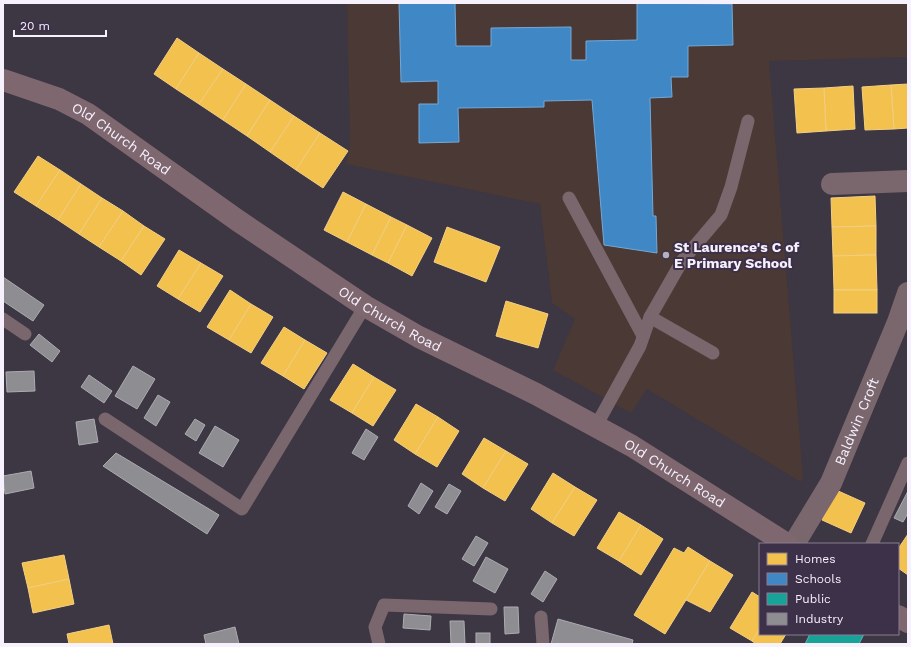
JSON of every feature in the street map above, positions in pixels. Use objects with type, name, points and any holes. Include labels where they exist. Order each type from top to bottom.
[{"type":"main road","name":"Old Church Road","points":[[3,80],[59,99],[88,114],[243,224],[365,306],[419,337],[596,426],[651,458],[784,543]]},
{"type":"main road","points":[[899,617],[908,622]]},
{"type":"street","points":[[832,184],[908,181]]},
{"type":"street","name":"Baldwin Croft","points":[[795,543],[831,483],[898,322],[908,293]]},
{"type":"lane","points":[[596,426],[640,346],[650,317],[682,261],[721,215],[731,187],[748,121]]},
{"type":"lane","points":[[569,198],[643,336]]},
{"type":"lane","points":[[105,419],[242,509],[365,306]]},
{"type":"lane","points":[[650,317],[713,353]]},
{"type":"lane","points":[[3,320],[24,334]]},
{"type":"lane","points":[[872,543],[908,463]]},
{"type":"lane","points":[[379,644],[375,627],[384,605],[491,609]]},
{"type":"lane","points":[[541,617],[543,644]]},
{"type":"shaded area","name":"St Laurence's C of E Primary School","points":[[347,3],[908,3],[908,57],[769,61],[803,477],[801,482],[647,389],[631,413],[553,370],[575,319],[552,303],[540,204],[346,164],[350,144]]},
{"type":"building: Homes","points":[[177,38],[199,53],[176,89],[154,74]]},
{"type":"building: Homes","points":[[199,53],[223,69],[199,104],[176,89]]},
{"type":"building: Homes","points":[[223,69],[246,84],[223,120],[199,104]]},
{"type":"building: Homes","points":[[246,84],[270,100],[247,136],[223,120]]},
{"type":"building: Homes","points":[[908,84],[908,128],[894,129],[891,85]]},
{"type":"building: Homes","points":[[891,85],[894,129],[865,130],[862,87]]},
{"type":"building: Homes","points":[[853,86],[855,129],[826,131],[824,88]]},
{"type":"building: Homes","points":[[824,88],[826,131],[797,133],[794,89]]},
{"type":"building: Homes","points":[[270,100],[294,116],[270,152],[247,136]]},
{"type":"building: Homes","points":[[294,116],[320,133],[296,170],[270,152]]},
{"type":"building: Homes","points":[[320,133],[348,151],[323,188],[296,170]]},
{"type":"building: Homes","points":[[38,156],[60,170],[36,206],[14,192]]},
{"type":"building: Homes","points":[[60,170],[81,184],[58,220],[36,206]]},
{"type":"building: Homes","points":[[81,184],[102,198],[79,234],[58,220]]},
{"type":"building: Homes","points":[[343,192],[366,204],[347,242],[324,230]]},
{"type":"building: Homes","points":[[875,196],[876,226],[832,227],[831,198]]},
{"type":"building: Homes","points":[[102,198],[123,211],[99,247],[79,234]]},
{"type":"building: Homes","points":[[366,204],[391,217],[372,255],[347,242]]},
{"type":"building: Homes","points":[[123,211],[144,226],[121,261],[99,247]]},
{"type":"building: Homes","points":[[391,217],[407,225],[388,263],[372,255]]},
{"type":"building: Homes","points":[[407,225],[432,238],[412,276],[388,263]]},
{"type":"building: Homes","points":[[144,226],[165,239],[141,275],[121,261]]},
{"type":"building: Homes","points":[[876,226],[876,255],[833,256],[832,227]]},
{"type":"building: Homes","points":[[447,227],[500,247],[486,282],[434,262]]},
{"type":"building: Homes","points":[[179,250],[201,263],[178,299],[157,286]]},
{"type":"building: Homes","points":[[876,255],[877,290],[834,290],[833,256]]},
{"type":"building: Homes","points":[[201,263],[223,276],[200,312],[178,299]]},
{"type":"building: Homes","points":[[230,290],[251,304],[229,340],[207,327]]},
{"type":"building: Homes","points":[[834,290],[877,290],[877,313],[834,313]]},
{"type":"building: Homes","points":[[506,301],[548,314],[538,348],[496,336]]},
{"type":"building: Homes","points":[[251,304],[273,317],[251,353],[229,340]]},
{"type":"building: Homes","points":[[284,327],[305,340],[283,376],[261,363]]},
{"type":"building: Homes","points":[[305,340],[327,353],[304,389],[283,376]]},
{"type":"building: Homes","points":[[353,364],[374,377],[352,413],[330,400]]},
{"type":"building: Homes","points":[[374,377],[396,390],[373,426],[352,413]]},
{"type":"building: Homes","points":[[416,404],[438,417],[415,454],[394,440]]},
{"type":"building: Homes","points":[[438,417],[459,431],[437,467],[415,454]]},
{"type":"building: Homes","points":[[484,438],[506,451],[483,488],[462,474]]},
{"type":"building: Homes","points":[[506,451],[528,464],[505,501],[483,488]]},
{"type":"building: Homes","points":[[553,473],[575,487],[552,523],[531,509]]},
{"type":"building: Homes","points":[[575,487],[597,500],[574,536],[552,523]]},
{"type":"building: Homes","points":[[836,490],[865,503],[851,533],[822,520]]},
{"type":"building: Homes","points":[[619,512],[641,525],[619,561],[597,548]]},
{"type":"building: Homes","points":[[641,525],[663,539],[641,575],[619,561]]},
{"type":"building: Homes","points":[[908,534],[908,575],[899,569],[899,548]]},
{"type":"building: Homes","points":[[688,547],[710,561],[665,634],[634,615],[674,548],[684,553]]},
{"type":"building: Homes","points":[[64,555],[69,579],[28,588],[22,563]]},
{"type":"building: Homes","points":[[710,561],[733,575],[710,612],[686,600]]},
{"type":"building: Homes","points":[[69,579],[74,604],[33,613],[28,588]]},
{"type":"building: Homes","points":[[752,592],[759,596],[759,630],[752,641],[730,628]]},
{"type":"building: Homes","points":[[109,625],[113,644],[69,644],[67,634]]},
{"type":"building: Homes","points":[[759,630],[759,635],[785,635],[780,644],[756,644],[752,641]]},
{"type":"building: Schools","points":[[399,3],[455,3],[456,46],[491,46],[491,28],[571,27],[571,60],[586,60],[586,41],[637,40],[637,3],[732,4],[733,45],[688,46],[688,77],[671,77],[672,97],[650,98],[653,216],[656,216],[657,253],[604,245],[592,100],[544,101],[544,107],[458,108],[459,142],[419,143],[419,104],[438,104],[438,81],[401,82]]},
{"type":"building: Public","points":[[810,635],[864,635],[859,644],[805,644]]},
{"type":"building: Industry","points":[[3,277],[44,305],[33,321],[3,301]]},
{"type":"building: Industry","points":[[39,334],[60,351],[52,362],[30,345]]},
{"type":"building: Industry","points":[[133,366],[155,379],[137,409],[115,396]]},
{"type":"building: Industry","points":[[34,371],[35,391],[7,392],[6,372]]},
{"type":"building: Industry","points":[[89,375],[112,391],[104,403],[81,387]]},
{"type":"building: Industry","points":[[158,395],[170,402],[156,426],[144,418]]},
{"type":"building: Industry","points":[[94,419],[98,442],[79,445],[76,422]]},
{"type":"building: Industry","points":[[195,419],[205,425],[196,441],[185,434]]},
{"type":"building: Industry","points":[[215,426],[239,440],[223,467],[199,453]]},
{"type":"building: Industry","points":[[366,429],[378,437],[364,460],[352,453]]},
{"type":"building: Industry","points":[[116,453],[219,515],[207,534],[103,466]]},
{"type":"building: Industry","points":[[31,471],[34,488],[5,494],[3,476]]},
{"type":"building: Industry","points":[[421,483],[433,491],[419,514],[408,506]]},
{"type":"building: Industry","points":[[449,484],[461,491],[447,514],[435,507]]},
{"type":"building: Industry","points":[[908,491],[908,513],[903,522],[894,518]]},
{"type":"building: Industry","points":[[476,536],[488,543],[474,566],[462,559]]},
{"type":"building: Industry","points":[[486,557],[508,569],[495,593],[473,581]]},
{"type":"building: Industry","points":[[545,571],[557,579],[543,602],[531,594]]},
{"type":"building: Industry","points":[[504,607],[518,607],[519,633],[505,634]]},
{"type":"building: Industry","points":[[404,614],[431,616],[430,630],[403,628]]},
{"type":"building: Industry","points":[[558,619],[633,640],[632,644],[551,644]]},
{"type":"building: Industry","points":[[450,621],[464,621],[465,644],[451,644]]},
{"type":"building: Industry","points":[[235,627],[239,644],[206,644],[204,635]]},
{"type":"building: Industry","points":[[476,633],[490,633],[490,644],[476,644]]},
{"type":"place","name":"St Laurence's C of E Primary School","points":[[666,255]]}]
